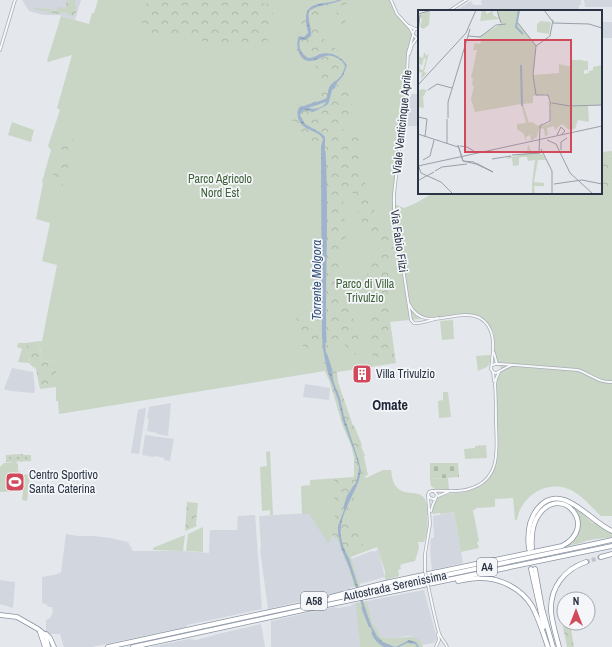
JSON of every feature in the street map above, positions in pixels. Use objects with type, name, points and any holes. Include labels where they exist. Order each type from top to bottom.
[{"type":"highway","points":[[355,595],[362,591],[399,580],[562,546],[574,536],[577,531],[578,522],[571,508],[559,503],[551,504],[539,515],[533,527],[530,548],[528,529],[532,517],[540,506],[550,500],[559,499],[568,501],[612,531]]},
{"type":"highway","name":"Autostrada Serenissima","points":[[362,591],[612,540]]},
{"type":"highway","name":"Autostrada Serenissima","points":[[108,647],[274,611],[355,595],[364,598],[612,546]]},
{"type":"highway","points":[[601,557],[612,554]]},
{"type":"highway","points":[[559,647],[551,612],[553,593],[557,584],[567,572],[586,562]]},
{"type":"highway","points":[[549,647],[541,616],[533,569],[542,608],[554,647]]},
{"type":"highway","points":[[432,584],[438,585],[480,578],[498,580],[510,586],[522,594],[532,607],[549,647]]},
{"type":"highway","name":"Autostrada Serenissima","points":[[133,647],[355,595]]},
{"type":"highway","points":[[0,616],[15,617],[40,630],[48,636],[54,647]]},
{"type":"highway","points":[[40,630],[45,647]]},
{"type":"highway","points":[[40,630],[46,638],[48,647]]},
{"type":"highway","points":[[104,647],[130,642]]},
{"type":"street","points":[[0,50],[15,0]]},
{"type":"street","points":[[391,0],[398,14],[413,34],[418,38]]},
{"type":"street","points":[[451,10],[466,0]]},
{"type":"street","points":[[406,24],[418,28]]},
{"type":"street","name":"Viale Venticinque Aprile","points":[[396,184],[404,114],[408,51],[413,30],[418,28]]},
{"type":"street","name":"Viale Venticinque Aprile","points":[[408,61],[411,46],[418,38]]},
{"type":"street","name":"Via Fabio Filzi","points":[[396,184],[394,210],[411,320]]},
{"type":"street","name":"Via Fabio Filzi","points":[[408,299],[411,307],[418,315]]},
{"type":"street","points":[[428,496],[433,499],[444,493],[466,490],[477,486],[486,479],[494,468],[497,452],[495,384],[491,369],[493,339],[491,331],[487,324],[478,318],[467,315],[427,318],[416,314],[413,315],[411,320],[418,322],[438,318]]},
{"type":"street","points":[[418,315],[420,319],[418,322]]},
{"type":"street","points":[[493,350],[497,364],[500,367],[495,384]]},
{"type":"street","points":[[492,366],[494,364],[506,364],[578,370],[601,381],[612,382]]},
{"type":"street","points":[[493,372],[496,373],[506,364]]},
{"type":"street","points":[[503,368],[512,365]]},
{"type":"street","points":[[430,514],[436,497],[436,493],[433,491]]},
{"type":"street","points":[[447,647],[438,631],[425,571],[425,554],[430,530],[429,492],[452,492]]},
{"type":"street","points":[[436,645],[438,631]]},
{"type":"street","points":[[436,645],[442,641],[445,642]]},
{"type":"shaded area","points":[[22,0],[81,0],[75,20],[59,15],[43,15],[29,11]]},
{"type":"shaded area","points":[[481,0],[581,0],[579,10],[457,10],[471,1],[473,5],[482,5]]},
{"type":"shaded area","points":[[584,0],[612,0],[612,7],[585,7]]},
{"type":"shaded area","points":[[602,22],[612,22],[612,38],[602,38]]},
{"type":"shaded area","points":[[409,94],[418,94],[418,126],[406,126]]},
{"type":"shaded area","points":[[12,368],[33,372],[34,393],[4,389]]},
{"type":"shaded area","points":[[305,384],[330,388],[329,400],[303,397]]},
{"type":"shaded area","points":[[171,403],[168,436],[147,431],[149,407]]},
{"type":"shaded area","points":[[145,408],[139,454],[131,453],[138,410]]},
{"type":"shaded area","points":[[145,435],[174,439],[170,461],[155,456],[142,455]]},
{"type":"shaded area","points":[[454,512],[463,563],[432,570],[430,550],[431,538],[434,538],[433,516]]},
{"type":"shaded area","points":[[309,513],[340,543],[354,587],[350,587],[351,590],[268,609],[260,550],[259,516]]},
{"type":"shaded area","points":[[255,515],[262,609],[92,647],[64,647],[60,634],[50,634],[46,632],[46,620],[50,618],[53,612],[52,607],[42,603],[42,577],[61,572],[66,534],[110,538],[128,542],[133,551],[181,551],[209,553],[210,530],[237,530],[238,516]]},
{"type":"shaded area","points":[[378,549],[385,577],[359,584],[351,559],[372,551],[374,552]]},
{"type":"shaded area","points":[[0,580],[15,582],[13,608],[0,604]]},
{"type":"shaded area","points":[[424,590],[437,639],[434,643],[423,645],[411,636],[387,641],[376,632],[367,601]]},
{"type":"shaded area","points":[[357,603],[360,647],[271,647],[271,621],[334,607],[338,608],[350,606]]},
{"type":"shaded area","points":[[261,624],[265,647],[151,647],[189,639],[196,640]]},
{"type":"green space","points":[[68,0],[75,0],[76,13],[73,16],[68,15],[65,12],[59,14],[49,13],[33,8],[57,11],[58,7],[64,9],[66,7]]},
{"type":"green space","name":"Parco Agricolo Nord Est","points":[[98,0],[390,0],[393,9],[411,30],[412,34],[408,49],[405,92],[392,203],[404,208],[431,194],[602,194],[612,191],[612,516],[601,516],[579,495],[562,487],[545,488],[530,497],[524,503],[517,520],[515,520],[513,498],[495,499],[495,507],[476,508],[473,510],[479,548],[461,552],[454,512],[440,514],[432,513],[433,505],[441,496],[474,489],[483,484],[492,472],[498,457],[496,381],[501,369],[495,354],[493,332],[483,319],[467,314],[390,322],[396,363],[333,372],[350,426],[354,425],[362,445],[368,475],[365,476],[366,478],[383,470],[391,470],[393,481],[401,491],[421,495],[426,503],[428,515],[427,532],[424,542],[418,542],[419,548],[415,561],[402,564],[400,566],[401,569],[398,570],[399,576],[385,580],[385,571],[377,547],[351,557],[360,586],[354,587],[340,543],[332,535],[330,542],[328,543],[309,514],[302,514],[301,486],[310,485],[310,480],[354,477],[354,457],[351,445],[325,371],[59,414],[58,401],[56,401],[56,362],[42,361],[39,341],[42,341],[57,265],[42,261],[50,223],[36,219],[42,182],[51,150],[48,146],[60,110],[57,108],[72,55],[48,62],[47,61],[61,16],[89,24],[92,13],[94,13]]},
{"type":"green space","points":[[150,0],[262,0],[262,3],[274,5],[266,49],[141,33],[145,5]]},
{"type":"green space","points":[[332,0],[350,0],[344,6],[347,15],[344,30],[339,31],[336,7],[327,6],[320,11],[322,33],[327,46],[333,47],[342,53],[342,60],[338,75],[342,80],[348,81],[352,94],[352,109],[347,127],[339,133],[358,131],[360,136],[360,157],[365,184],[378,221],[393,248],[387,282],[395,359],[378,363],[372,354],[376,348],[376,343],[369,344],[367,337],[370,326],[366,286],[368,270],[362,265],[363,261],[373,262],[377,258],[378,247],[373,234],[364,225],[360,218],[351,189],[346,190],[343,195],[346,238],[341,258],[343,268],[336,284],[339,294],[340,307],[346,303],[353,305],[353,318],[359,340],[356,355],[347,348],[343,342],[333,340],[332,356],[336,365],[338,382],[360,446],[364,468],[361,481],[351,507],[352,513],[350,528],[352,532],[360,534],[363,545],[353,553],[350,557],[351,559],[345,561],[340,543],[332,535],[335,525],[334,479],[352,480],[356,470],[352,444],[343,427],[320,351],[304,348],[302,343],[303,333],[294,335],[297,315],[319,318],[321,290],[319,159],[317,150],[309,140],[298,132],[292,119],[295,105],[315,99],[321,73],[314,64],[303,59],[297,50],[298,33],[306,7],[315,3],[325,3]]},
{"type":"green space","points":[[12,122],[34,130],[31,142],[8,135]]},
{"type":"green space","points":[[62,136],[75,141],[67,171],[65,171],[62,189],[51,182],[59,154],[56,153]]},
{"type":"green space","points":[[612,151],[612,194],[603,196],[587,194],[602,194],[602,152]]},
{"type":"green space","points":[[453,320],[454,339],[442,340],[440,321]]},
{"type":"green space","points":[[39,341],[42,361],[56,362],[56,387],[40,389],[36,369],[30,360],[26,343]]},
{"type":"green space","points":[[18,343],[26,343],[29,360],[34,368],[29,363],[18,362],[22,349],[17,347]]},
{"type":"green space","points":[[490,355],[490,362],[488,366],[478,371],[476,356]]},
{"type":"green space","points":[[443,392],[448,392],[451,417],[439,418],[438,401],[443,400]]},
{"type":"green space","points":[[486,445],[487,458],[465,459],[464,449]]},
{"type":"green space","points":[[270,451],[273,515],[270,515],[270,510],[262,511],[260,467],[267,466],[266,452]]},
{"type":"green space","points":[[6,455],[31,455],[31,461],[6,462]]},
{"type":"green space","name":"Centro Sportivo Santa Caterina","points":[[16,462],[18,464],[18,471],[22,475],[30,474],[27,501],[22,500],[23,491],[0,492],[0,467],[4,463]]},
{"type":"green space","points":[[430,463],[458,463],[459,477],[430,479]]},
{"type":"green space","points":[[448,478],[449,490],[435,489],[431,486],[430,479]]},
{"type":"green space","points":[[187,502],[198,503],[197,526],[185,531]]},
{"type":"green space","points":[[568,503],[593,523],[594,522],[612,532],[612,537],[589,540],[555,549],[572,540],[579,520],[575,511]]},
{"type":"green space","points":[[203,527],[203,552],[186,551],[188,534]]},
{"type":"green space","points":[[185,535],[183,551],[153,550],[155,547]]},
{"type":"green space","points":[[367,601],[373,623],[381,637],[413,637],[419,640],[423,647],[360,647],[356,603]]},
{"type":"green space","points":[[564,631],[571,631],[574,647],[567,647]]},
{"type":"water","name":"Torrente Molgora","points":[[342,0],[317,7],[309,11],[311,36],[307,39],[300,40],[299,45],[302,52],[308,58],[328,53],[342,59],[347,65],[343,76],[336,84],[335,88],[330,91],[329,102],[327,105],[313,112],[304,110],[300,115],[305,124],[325,137],[324,336],[327,359],[361,471],[359,480],[343,518],[341,536],[370,623],[377,636],[383,642],[395,647],[388,647],[381,644],[374,636],[341,548],[338,533],[338,526],[356,482],[359,467],[327,370],[323,349],[321,147],[323,139],[321,136],[307,129],[301,124],[298,114],[298,109],[301,106],[315,109],[324,105],[330,86],[342,75],[345,66],[342,61],[330,56],[313,61],[305,60],[298,51],[297,43],[299,36],[304,37],[308,33],[306,17],[310,8],[314,5]]},
{"type":"water","points":[[409,640],[416,642],[419,647],[415,644],[407,643],[399,647],[395,647]]},
{"type":"waterway","name":"Torrente Molgora","points":[[303,108],[328,99],[331,88]]},
{"type":"waterway","name":"Torrente Molgora","points":[[324,152],[326,199],[325,342]]},
{"type":"waterway","name":"Torrente Molgora","points":[[326,355],[331,371]]},
{"type":"waterway","name":"Torrente Molgora","points":[[345,507],[348,497],[355,486]]},
{"type":"waterway","name":"Torrente Molgora","points":[[363,608],[370,626]]},
{"type":"waterway","name":"Torrente Molgora","points":[[373,633],[378,641],[387,647]]},
{"type":"tunnel","points":[[586,562],[601,557]]},
{"type":"place","name":"Villa Trivulzio","points":[[362,374]]},
{"type":"place","name":"Centro Sportivo Santa Caterina","points":[[15,482]]},
{"type":"district","name":"Omate","points":[[390,405]]},
{"type":"park label","name":"Parco di Villa Trivulzio","points":[[365,291]]}]
